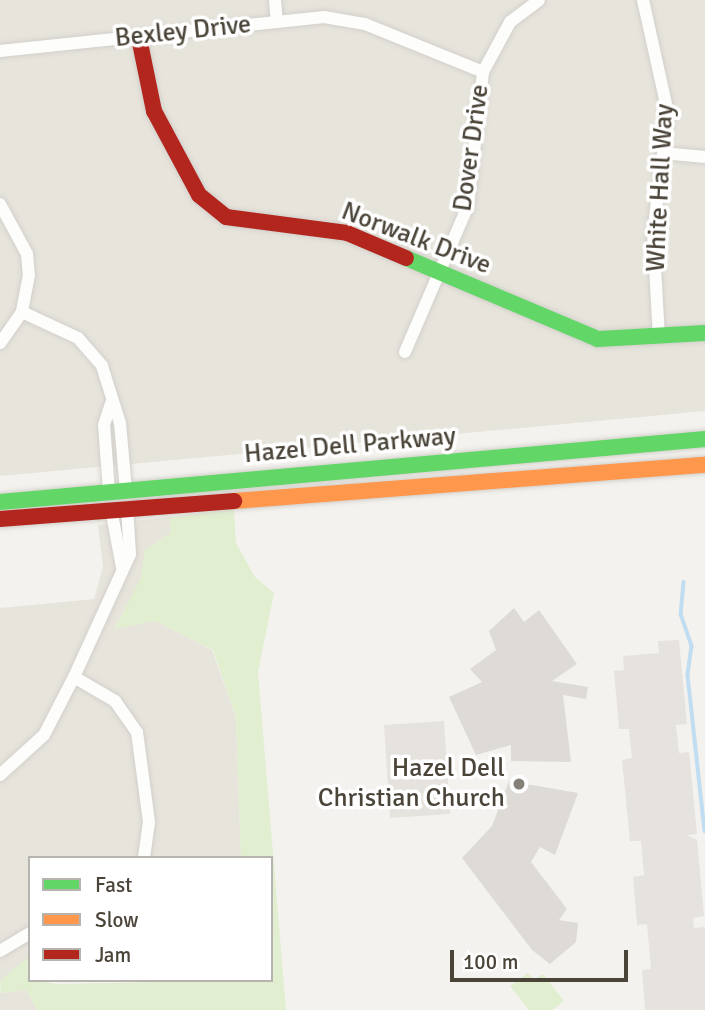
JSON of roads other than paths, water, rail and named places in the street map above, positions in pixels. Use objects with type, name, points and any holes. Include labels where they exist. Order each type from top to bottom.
[{"type":"main road","name":"Norwalk Drive","points":[[139,38],[154,111],[189,180],[212,208],[251,223],[347,233],[598,339],[705,333]]},
{"type":"main road","name":"Hazel Dell Parkway","points":[[0,502],[705,439]]},
{"type":"main road","name":"Hazel Dell Parkway","points":[[0,519],[705,465]]},
{"type":"street","points":[[275,0],[277,22]]},
{"type":"street","name":"Dover Drive","points":[[405,352],[468,206],[483,72],[510,22],[538,0]]},
{"type":"street","name":"White Hall Way","points":[[643,0],[665,89],[663,153],[653,233],[659,336]]},
{"type":"street","name":"Bexley Drive","points":[[0,51],[277,22],[349,19],[483,72]]},
{"type":"street","points":[[663,153],[705,157]]},
{"type":"street","points":[[0,204],[27,254],[22,312],[0,343]]},
{"type":"street","points":[[22,312],[87,346],[106,376],[111,403],[120,423],[127,490]]},
{"type":"street","points":[[109,491],[104,425],[111,403]]},
{"type":"street","points":[[0,775],[44,735],[74,677],[122,566],[119,508]]},
{"type":"street","points":[[74,677],[115,701],[134,725],[149,822],[144,856]]},
{"type":"street","points":[[0,951],[28,934]]},
{"type":"waterway","points":[[684,582],[681,614],[692,646],[688,675],[705,831]]},
{"type":"place","name":"Hazel Dell Christian Church","points":[[519,784]]}]
